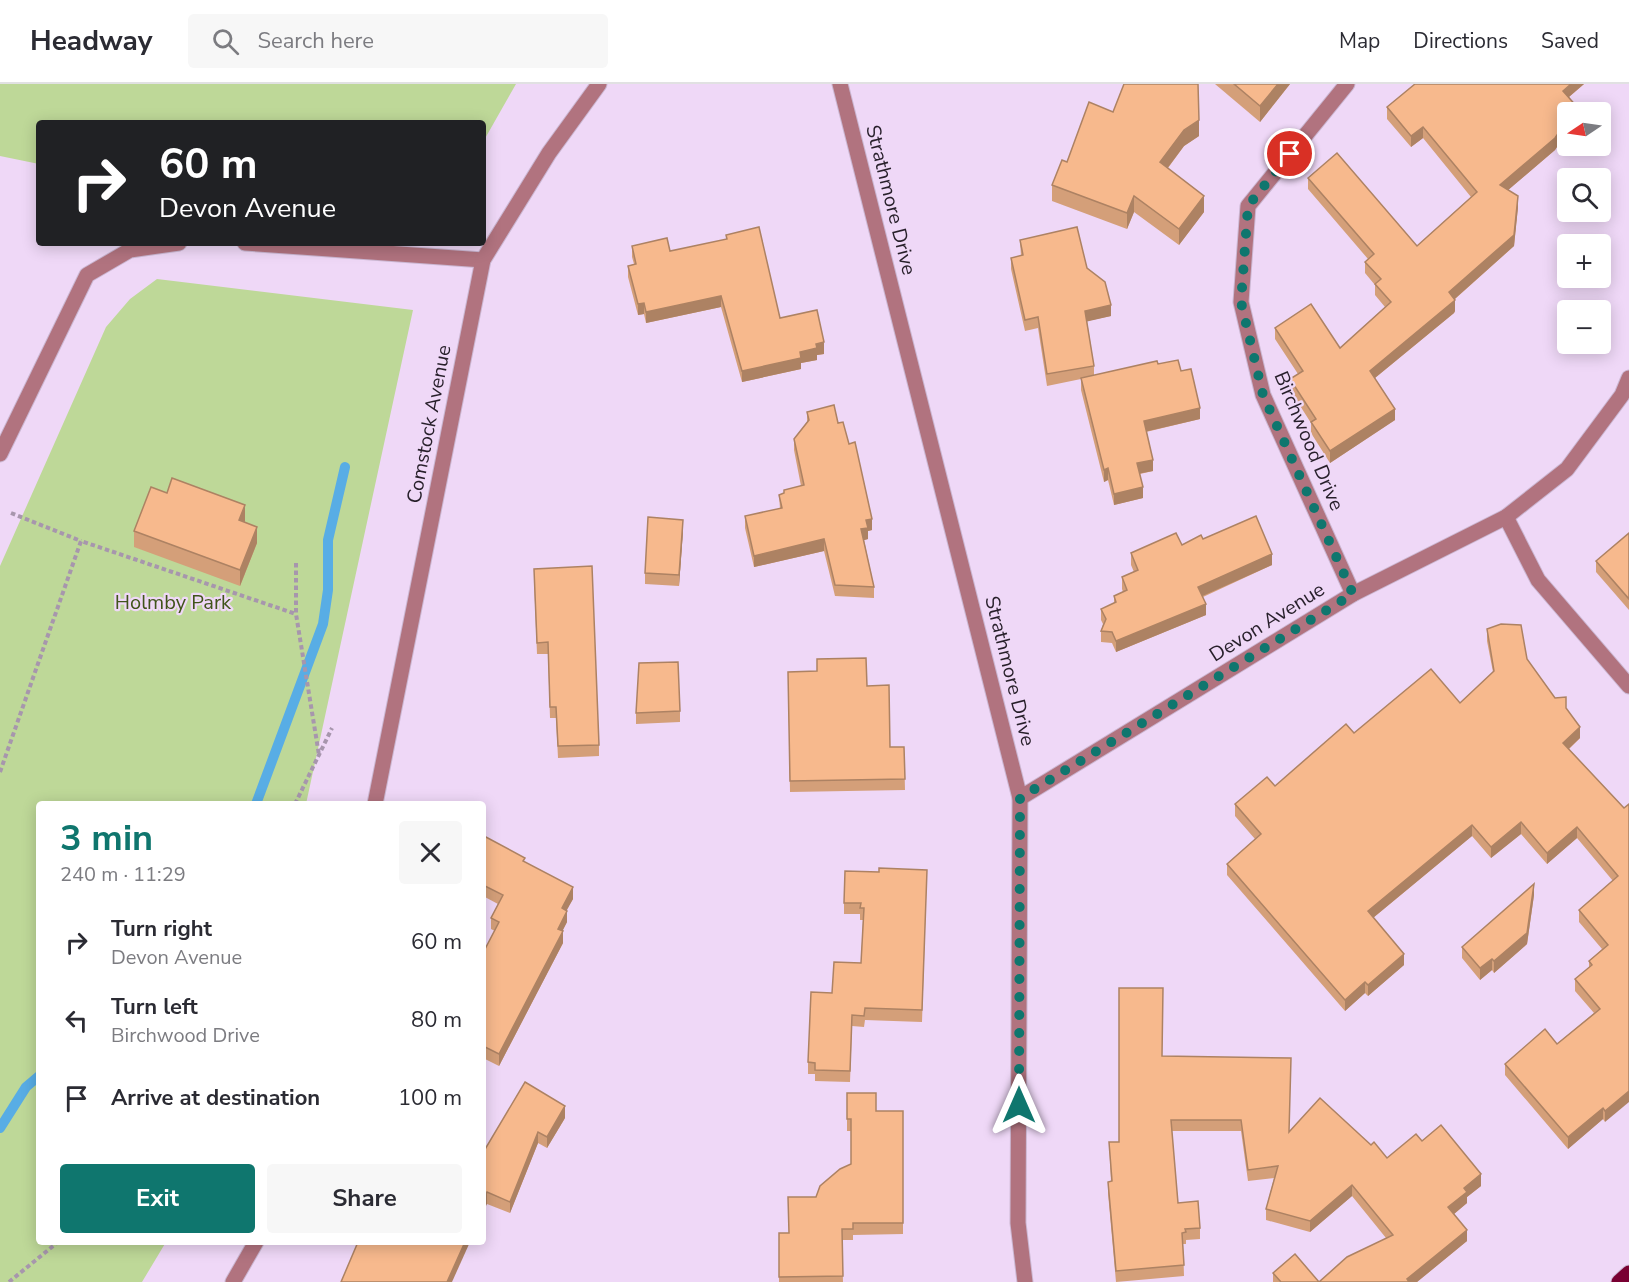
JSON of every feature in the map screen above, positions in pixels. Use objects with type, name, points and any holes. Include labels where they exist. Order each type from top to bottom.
[{"type":"main road","points":[[1618,1282],[1629,1273]]},
{"type":"street","name":"Comstock Avenue","points":[[376,801],[483,260],[549,153],[599,84]]},
{"type":"street","name":"Strathmore Drive","points":[[840,84],[1020,798],[1018,1223],[1025,1282]]},
{"type":"street","name":"Birchwood Drive","points":[[1347,84],[1248,206],[1241,302],[1263,395],[1353,594]]},
{"type":"street","points":[[0,454],[87,275],[130,250],[159,246]]},
{"type":"street","points":[[287,246],[483,260]]},
{"type":"street","name":"Devon Avenue","points":[[1020,798],[1353,594],[1506,517],[1567,469],[1622,395],[1629,378]]},
{"type":"street","points":[[1506,517],[1538,580],[1629,686]]},
{"type":"street","points":[[233,1282],[254,1245]]},
{"type":"path","points":[[11,513],[81,541],[296,615]]},
{"type":"path","points":[[0,772],[81,541]]},
{"type":"path","points":[[296,563],[296,615],[319,755]]},
{"type":"path","points":[[296,801],[332,728]]},
{"type":"path","points":[[9,1282],[54,1245]]},
{"type":"green space","points":[[0,84],[516,84],[486,137],[486,120],[36,120],[36,163],[0,156]]},
{"type":"green space","name":"Holmby Park","points":[[157,279],[413,310],[307,801],[36,801],[36,1245],[164,1245],[142,1282],[0,1282],[0,566],[106,327],[130,299]]},
{"type":"building","points":[[1124,84],[1198,84],[1199,120],[1184,130],[1160,162],[1204,196],[1179,229],[1134,196],[1127,213],[1052,185],[1062,160],[1067,162],[1089,102],[1113,112]]},
{"type":"building","points":[[1234,84],[1278,84],[1260,106]]},
{"type":"building","points":[[1415,84],[1571,84],[1563,91],[1573,102],[1557,102],[1557,135],[1555,138],[1500,185],[1518,196],[1514,235],[1449,292],[1454,301],[1370,371],[1395,409],[1330,451],[1311,422],[1316,419],[1290,379],[1303,371],[1275,328],[1311,304],[1340,348],[1391,302],[1375,284],[1381,279],[1365,262],[1374,254],[1308,178],[1337,153],[1417,246],[1477,192],[1423,127],[1411,136],[1387,107]]},
{"type":"building","points":[[759,227],[780,318],[817,310],[824,342],[816,344],[817,348],[800,352],[801,358],[742,371],[721,296],[646,312],[644,303],[638,304],[628,266],[636,264],[632,246],[667,238],[670,251],[727,239],[726,235]]},
{"type":"building","points":[[1077,227],[1087,268],[1105,282],[1111,305],[1085,311],[1094,366],[1047,374],[1038,317],[1025,320],[1011,258],[1023,255],[1020,240]]},
{"type":"building","points":[[1178,360],[1181,371],[1191,369],[1200,408],[1144,421],[1153,460],[1137,463],[1143,487],[1114,494],[1108,468],[1104,470],[1081,378],[1157,361],[1158,364]]},
{"type":"building","points":[[834,405],[838,423],[843,422],[849,444],[855,442],[872,519],[866,520],[868,528],[861,529],[874,587],[835,585],[824,539],[754,556],[745,516],[782,508],[779,495],[784,493],[784,490],[804,485],[794,439],[809,420],[807,412]]},
{"type":"building","points":[[172,478],[245,505],[239,520],[257,527],[240,570],[134,531],[151,487],[167,493]]},
{"type":"building","points":[[1256,516],[1272,554],[1198,587],[1206,604],[1116,641],[1112,632],[1101,631],[1106,619],[1101,609],[1116,602],[1114,596],[1127,590],[1122,577],[1138,570],[1131,553],[1176,533],[1182,545],[1201,535],[1203,539]]},
{"type":"building","points":[[648,517],[683,520],[679,575],[645,573]]},
{"type":"building","points":[[1629,533],[1629,599],[1596,561]]},
{"type":"building","points":[[592,566],[599,745],[558,746],[556,707],[550,707],[548,642],[537,643],[534,569]]},
{"type":"building","points":[[1501,624],[1521,625],[1527,659],[1555,698],[1566,697],[1566,708],[1580,727],[1563,743],[1624,808],[1629,804],[1629,1091],[1605,1111],[1603,1108],[1568,1137],[1505,1064],[1545,1029],[1557,1044],[1600,1009],[1575,979],[1592,965],[1589,961],[1608,945],[1579,910],[1618,876],[1577,827],[1547,853],[1521,822],[1491,847],[1472,825],[1368,911],[1404,954],[1368,985],[1365,982],[1345,1000],[1227,864],[1261,834],[1235,804],[1267,777],[1275,786],[1346,724],[1354,733],[1431,669],[1460,703],[1494,671],[1487,629]]},
{"type":"building","points":[[866,658],[867,686],[889,685],[890,747],[904,747],[905,779],[790,781],[788,672],[817,671],[817,659]]},
{"type":"building","points":[[678,662],[680,711],[636,713],[639,663]]},
{"type":"building","points":[[486,837],[525,858],[523,861],[573,887],[562,908],[567,911],[558,929],[563,931],[499,1054],[486,1048],[486,947],[499,922],[491,918],[503,895],[486,886]]},
{"type":"building","points":[[879,868],[927,870],[922,1010],[865,1008],[864,1016],[852,1015],[850,1071],[815,1070],[815,1063],[808,1062],[811,992],[832,993],[834,962],[861,963],[864,908],[860,908],[861,903],[844,903],[845,871],[879,872]]},
{"type":"building","points":[[1534,884],[1527,933],[1494,961],[1492,959],[1480,968],[1462,947]]},
{"type":"building","points":[[1119,988],[1163,988],[1162,1056],[1291,1058],[1289,1132],[1320,1098],[1371,1145],[1374,1142],[1387,1158],[1416,1134],[1422,1141],[1441,1125],[1481,1174],[1464,1188],[1467,1192],[1448,1207],[1467,1230],[1407,1279],[1409,1282],[1319,1282],[1347,1257],[1393,1235],[1352,1185],[1310,1221],[1266,1209],[1278,1166],[1248,1170],[1241,1120],[1171,1120],[1178,1203],[1198,1201],[1200,1228],[1185,1229],[1186,1232],[1182,1233],[1184,1265],[1116,1271],[1108,1182],[1112,1181],[1109,1142],[1119,1142]]},
{"type":"building","points":[[525,1082],[565,1106],[547,1137],[538,1132],[510,1202],[487,1192],[486,1194],[486,1148]]},
{"type":"building","points":[[847,1093],[876,1093],[876,1111],[903,1111],[903,1223],[853,1223],[853,1229],[842,1229],[843,1276],[779,1277],[779,1233],[789,1233],[788,1197],[816,1197],[820,1186],[840,1169],[851,1164],[851,1119],[847,1119]]},
{"type":"building","points":[[357,1245],[464,1245],[447,1282],[341,1282]]},
{"type":"building","points":[[1295,1254],[1319,1282],[1281,1282],[1273,1273]]},
{"type":"waterway","points":[[257,801],[323,624],[328,590],[328,540],[345,467]]},
{"type":"waterway","points":[[0,1128],[26,1087],[36,1079]]},
{"type":"route","points":[[1019,1105],[1020,798],[1353,594],[1263,395],[1241,302],[1248,206],[1290,154]]}]
